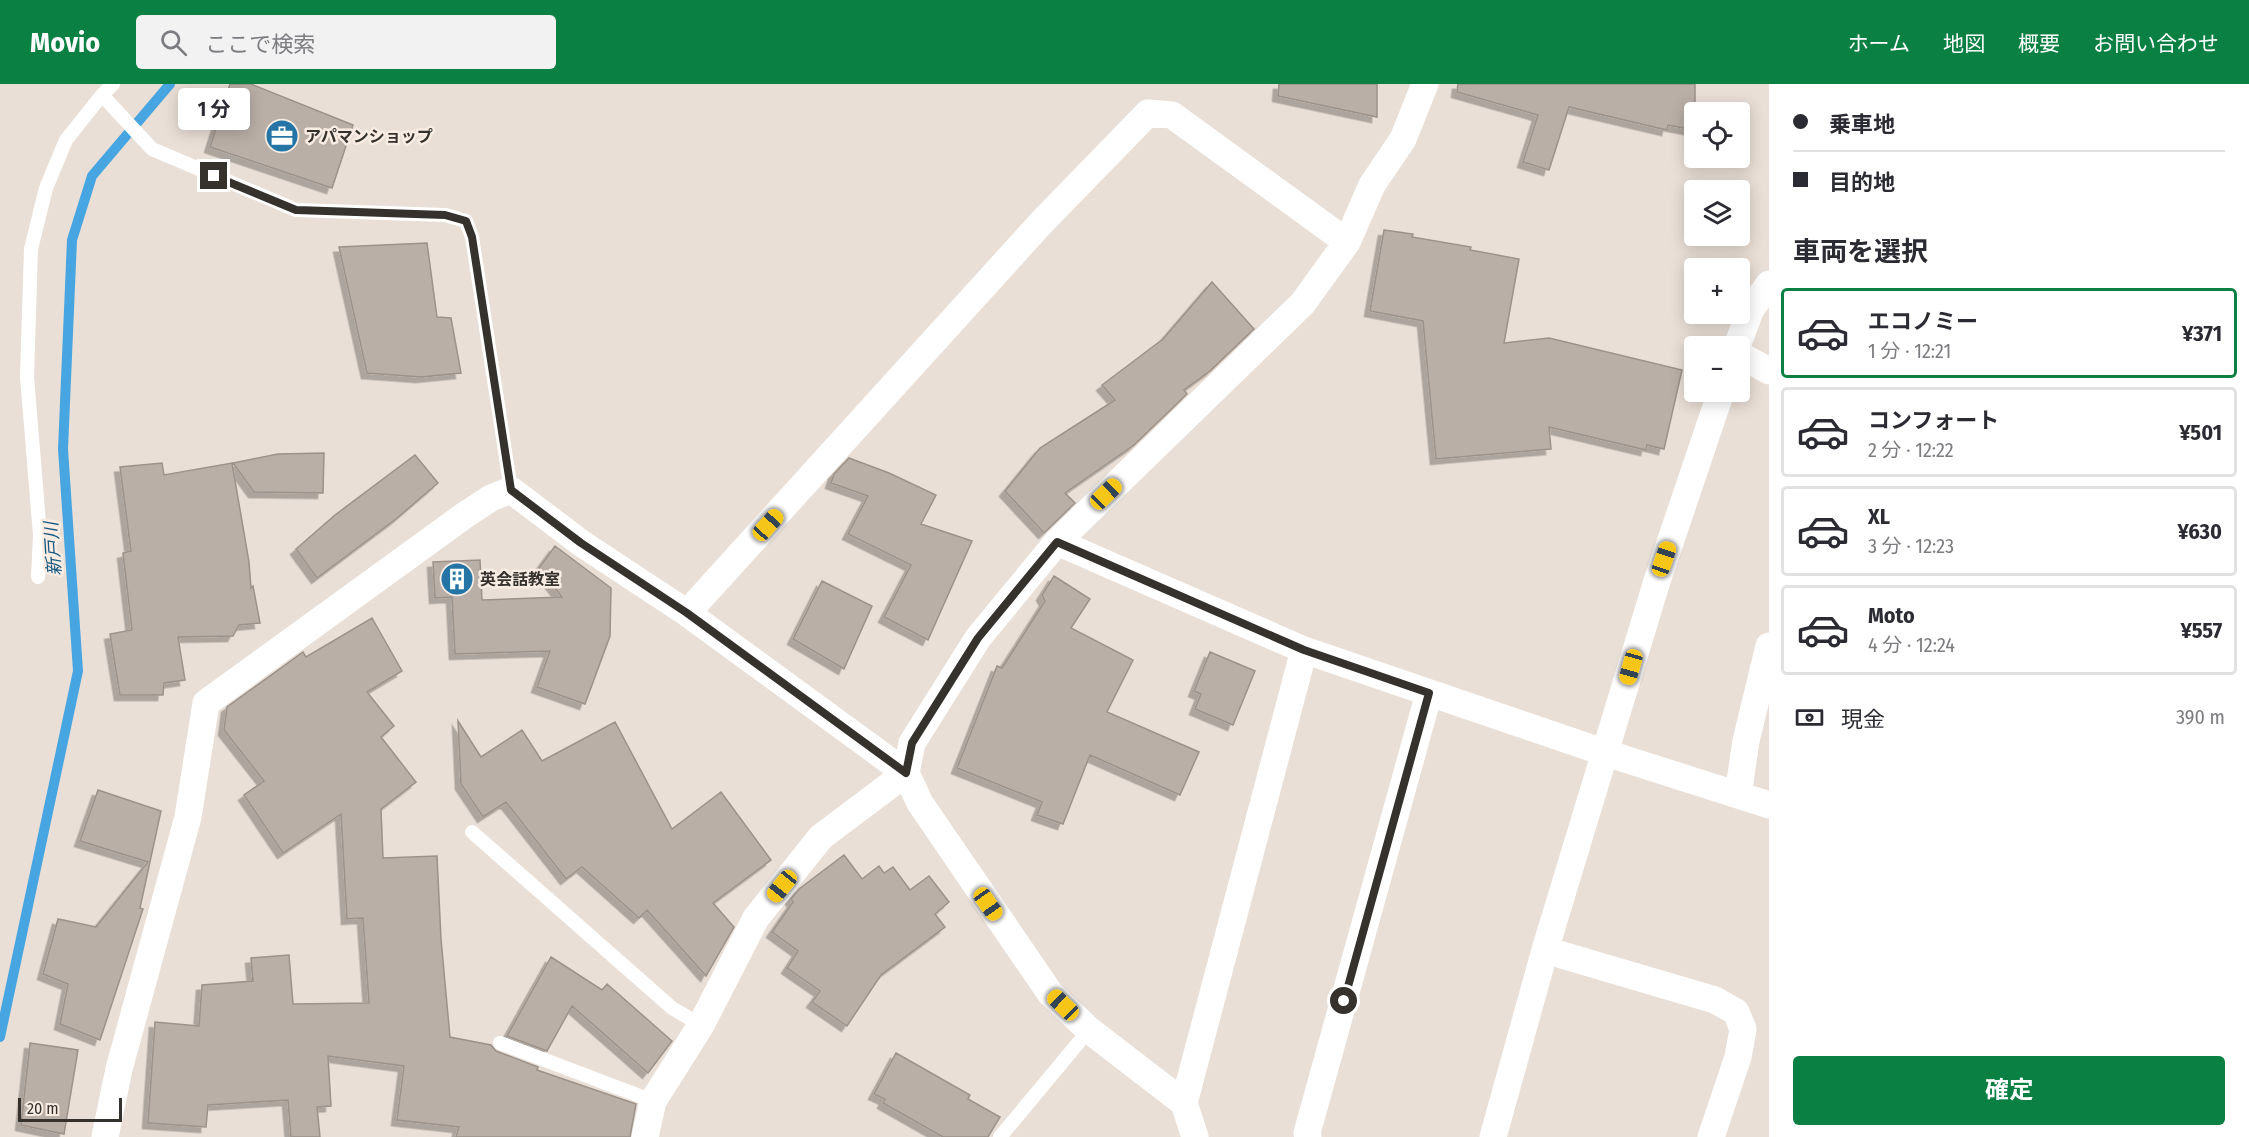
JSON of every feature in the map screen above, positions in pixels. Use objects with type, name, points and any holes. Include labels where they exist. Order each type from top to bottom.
[{"type":"street","points":[[645,1137],[653,1101],[701,1025],[756,918],[821,837],[906,773],[912,743],[978,638],[1057,542],[1304,303],[1347,242],[1372,185],[1403,139],[1425,84]]},
{"type":"street","points":[[687,613],[1041,223],[1148,113],[1172,115],[1347,242]]},
{"type":"street","points":[[1741,336],[1750,309],[1769,284]]},
{"type":"street","points":[[1750,361],[1769,371]]},
{"type":"street","points":[[1492,1137],[1545,950],[1657,581],[1718,402]]},
{"type":"street","points":[[105,1137],[119,1069],[188,817],[206,703],[465,515],[490,498],[511,490],[581,543],[687,613],[906,773],[920,803],[1050,993],[1089,1030],[1184,1103]]},
{"type":"street","points":[[1057,542],[1304,650],[1606,753],[1769,805]]},
{"type":"street","points":[[1738,795],[1746,741],[1769,646]]},
{"type":"street","points":[[1195,1137],[1184,1103],[1304,650]]},
{"type":"street","points":[[1308,1137],[1307,1133],[1429,693]]},
{"type":"street","points":[[1545,950],[1715,1000],[1736,1012],[1743,1029],[1738,1057],[1711,1137]]},
{"type":"lane","points":[[38,577],[40,535],[27,377],[31,249],[46,188],[66,140],[113,84]]},
{"type":"lane","points":[[102,95],[152,149],[296,210],[445,215],[466,221],[472,237],[511,490]]},
{"type":"lane","points":[[472,831],[672,1008],[701,1025]]},
{"type":"lane","points":[[1000,1137],[1019,1117],[1089,1030]]},
{"type":"lane","points":[[500,1043],[653,1101]]},
{"type":"building","name":"アパマンショップ","points":[[230,84],[251,84],[353,125],[332,188],[210,147]]},
{"type":"building","points":[[1279,84],[1377,84],[1377,117],[1278,96]]},
{"type":"building","points":[[1458,84],[1695,84],[1695,102],[1684,102],[1684,128],[1668,125],[1667,130],[1569,107],[1549,170],[1523,162],[1538,115],[1457,92]]},
{"type":"building","points":[[1384,230],[1413,234],[1412,237],[1471,247],[1470,250],[1519,259],[1504,343],[1549,338],[1682,370],[1664,449],[1647,445],[1646,450],[1549,427],[1551,449],[1436,459],[1423,321],[1370,311]]},
{"type":"building","points":[[427,243],[437,317],[451,318],[461,373],[421,377],[367,373],[339,247]]},
{"type":"building","points":[[1212,282],[1254,329],[1210,371],[1184,390],[1187,394],[1134,445],[1065,493],[1075,503],[1044,533],[1005,491],[1040,448],[1115,400],[1102,385],[1163,339]]},
{"type":"building","points":[[324,453],[323,493],[254,492],[233,463],[278,454]]},
{"type":"building","points":[[415,455],[438,483],[396,519],[317,578],[296,549],[335,515]]},
{"type":"building","points":[[849,458],[889,473],[936,495],[921,524],[972,541],[928,640],[884,617],[911,565],[848,534],[868,496],[831,483],[834,474]]},
{"type":"building","points":[[162,463],[164,475],[232,463],[249,562],[251,588],[253,586],[260,623],[239,625],[233,636],[178,637],[185,680],[164,683],[163,695],[120,695],[110,634],[132,630],[123,553],[131,551],[120,467]]},
{"type":"building","points":[[555,546],[611,588],[610,636],[585,704],[537,687],[550,651],[455,654],[452,597],[435,598],[433,562],[480,560],[482,600],[562,597],[539,568]]},
{"type":"building","points":[[1054,576],[1090,599],[1071,628],[1133,660],[1107,712],[1199,752],[1180,795],[1090,755],[1063,824],[1037,815],[1042,802],[957,768],[997,666],[1002,668],[1045,601],[1042,595]]},
{"type":"building","points":[[822,581],[872,606],[844,669],[793,639]]},
{"type":"building","points":[[372,618],[402,671],[367,692],[394,726],[381,737],[416,782],[381,809],[383,858],[437,856],[441,939],[450,1037],[491,1045],[496,1051],[538,1067],[537,1070],[636,1104],[630,1137],[456,1137],[459,1127],[397,1120],[404,1066],[328,1056],[331,1106],[317,1107],[320,1137],[291,1137],[288,1100],[208,1105],[206,1127],[148,1123],[155,1022],[199,1026],[202,985],[253,981],[251,958],[289,955],[293,1004],[369,1003],[363,918],[347,919],[341,814],[283,853],[244,795],[264,781],[224,730],[227,707],[303,652],[306,657]]},
{"type":"building","points":[[1210,652],[1255,671],[1233,725],[1195,709],[1201,694],[1194,691]]},
{"type":"building","points":[[458,721],[481,757],[522,730],[542,761],[615,722],[672,829],[721,792],[771,860],[713,903],[734,927],[706,976],[647,910],[639,918],[582,867],[566,879],[506,802],[483,817],[461,784]]},
{"type":"building","points":[[98,790],[161,811],[140,908],[143,909],[100,1040],[60,1024],[68,984],[43,974],[58,919],[96,927],[148,862],[80,841]]},
{"type":"building","points":[[844,855],[862,879],[879,866],[884,873],[893,867],[910,890],[929,876],[949,902],[935,914],[945,927],[881,975],[847,1026],[812,1002],[820,991],[787,968],[798,951],[772,932],[793,902],[791,899],[799,889]]},
{"type":"building","points":[[551,957],[602,990],[607,984],[672,1041],[648,1073],[572,1006],[547,1051],[507,1036]]},
{"type":"building","points":[[30,1043],[78,1050],[64,1134],[21,1125]]},
{"type":"building","points":[[896,1053],[970,1095],[968,1099],[1000,1117],[988,1137],[943,1137],[883,1103],[885,1099],[874,1094]]},
{"type":"waterway","name":"新戸川","points":[[0,1037],[78,671],[63,449],[72,240],[92,176],[170,84]]},
{"type":"place","name":"アパマンショップ","points":[[282,136]]},
{"type":"place","name":"英会話教室","points":[[457,579]]},
{"type":"route","points":[[214,176],[296,210],[445,215],[466,221],[472,237],[511,490],[581,543],[687,613],[906,773],[912,743],[978,638],[1057,542],[1304,650],[1429,693],[1344,1001]]}]
